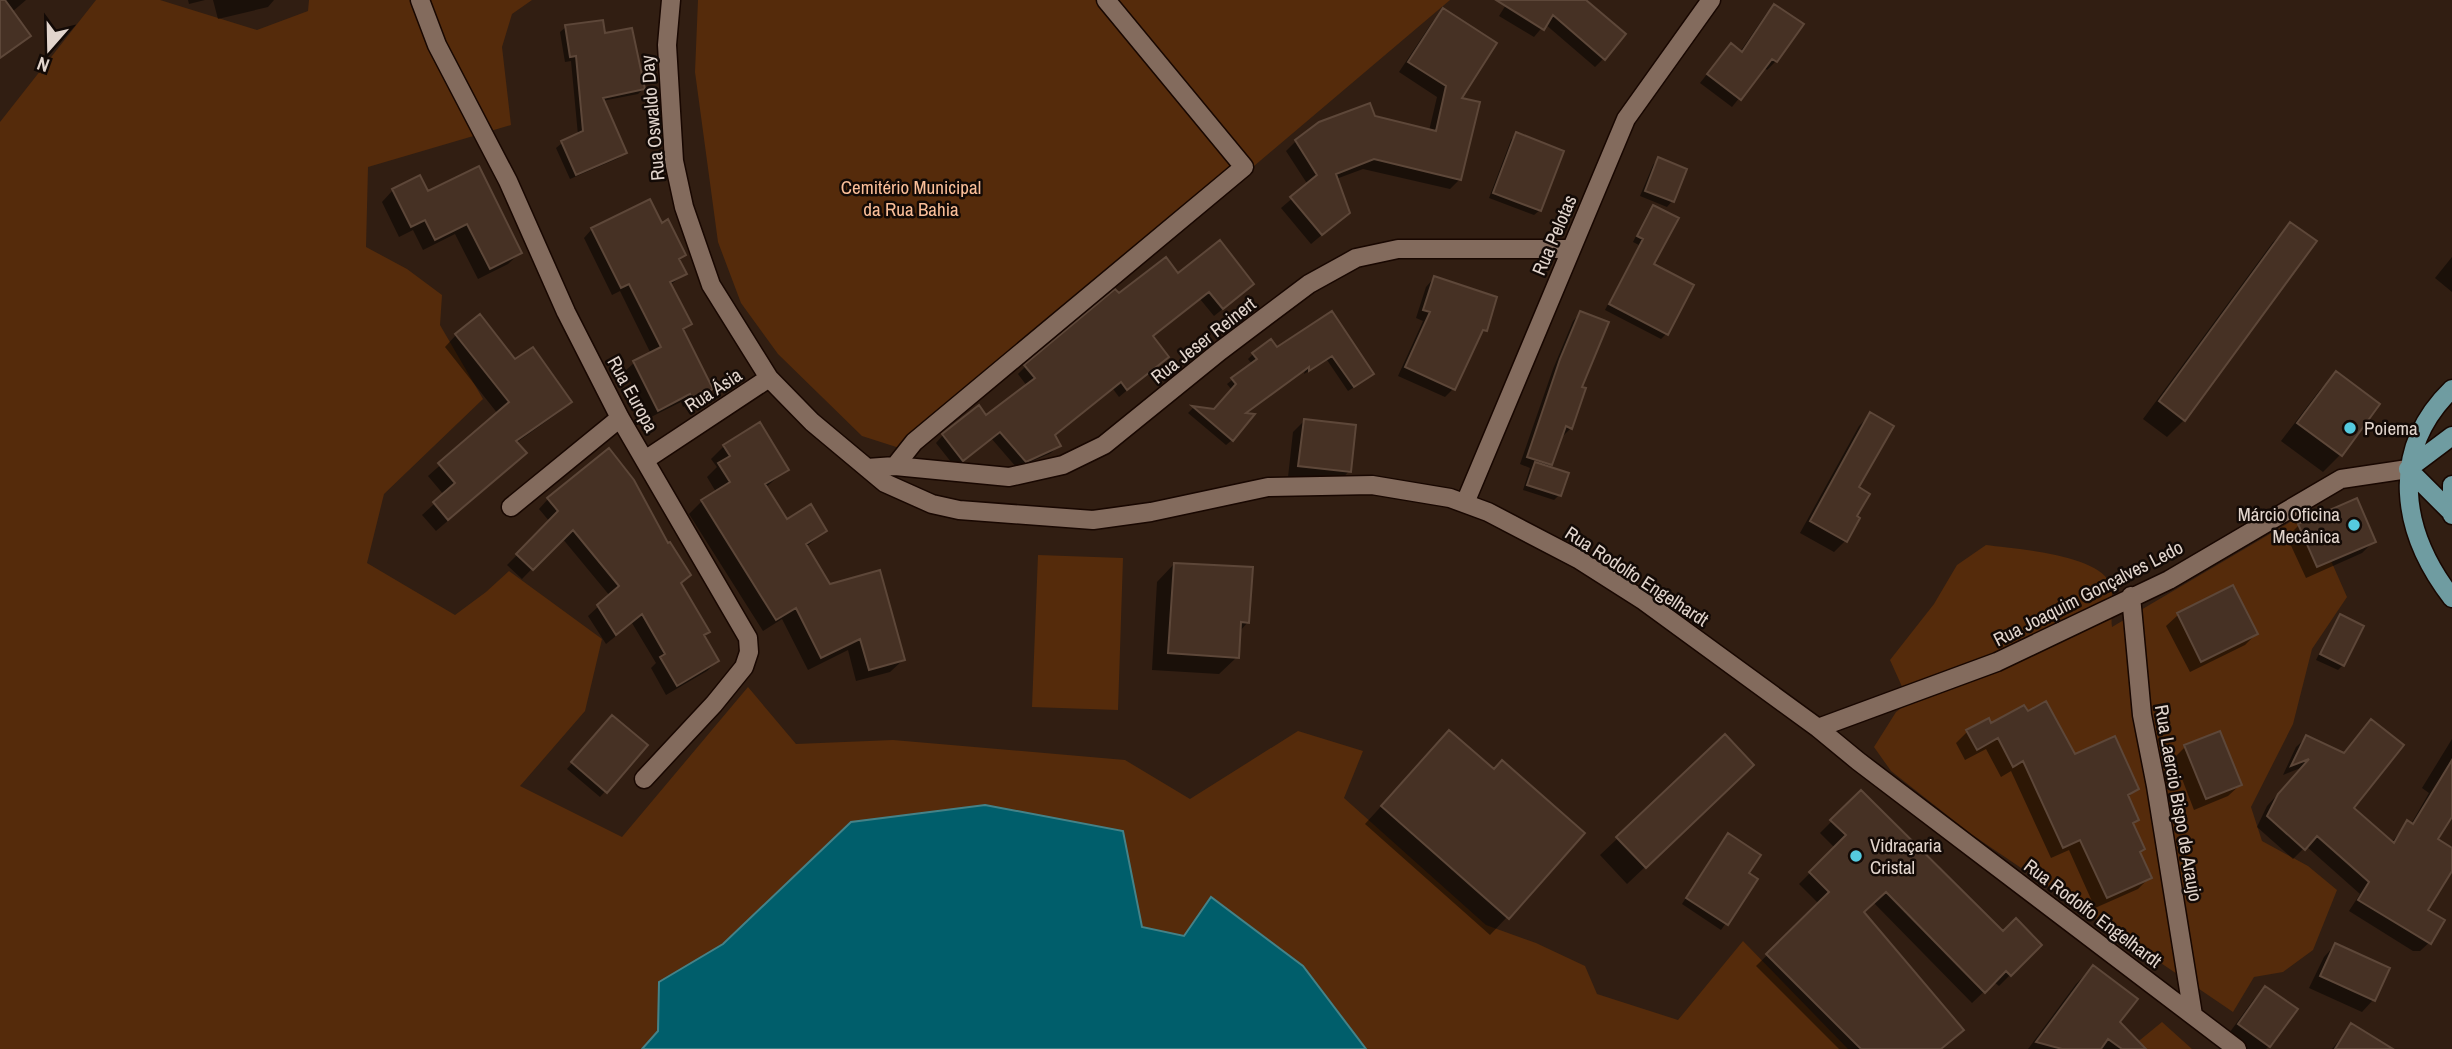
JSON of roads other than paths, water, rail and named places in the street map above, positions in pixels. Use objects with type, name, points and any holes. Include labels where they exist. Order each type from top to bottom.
[{"type":"main road","points":[[2452,389],[2420,430],[2408,469],[2412,514],[2420,542],[2435,576],[2452,598]]},
{"type":"main road","points":[[2408,469],[2452,436]]},
{"type":"main road","points":[[2408,469],[2452,513]]},
{"type":"main road","points":[[2452,485],[2452,513]]},
{"type":"street","name":"Rua Europa","points":[[420,0],[437,45],[508,181],[566,312],[620,418],[748,638],[749,652],[744,667],[643,779]]},
{"type":"street","name":"Rua Oswaldo Day","points":[[671,0],[667,45],[670,111],[674,161],[684,207],[711,285],[769,378]]},
{"type":"street","points":[[895,466],[914,442],[1244,167],[1106,0]]},
{"type":"street","name":"Rua Pelotas","points":[[1465,503],[1626,119],[1711,0]]},
{"type":"street","name":"Rua Jeser Reinert","points":[[867,468],[895,466],[1009,477],[1063,465],[1104,445],[1220,351],[1309,284],[1356,258],[1398,249],[1571,249]]},
{"type":"street","name":"Rua Ásia","points":[[645,460],[769,378]]},
{"type":"street","name":"Rua Rodolfo Engelhardt","points":[[769,378],[812,422],[885,483],[932,504],[959,510],[1093,520],[1151,512],[1268,487],[1372,485],[1450,498],[1488,512],[1578,559],[1633,594],[1818,728],[2237,1049]]},
{"type":"street","points":[[511,508],[620,418]]},
{"type":"street","name":"Rua Joaquim Gonçalves Ledo","points":[[1818,728],[1997,662],[2169,580],[2342,479],[2408,469]]},
{"type":"street","name":"Rua Laercio Bispo de Araujo","points":[[2131,596],[2142,715],[2193,1015]]},
{"type":"water","points":[[985,805],[1123,831],[1142,927],[1184,936],[1211,897],[1303,966],[1366,1049],[642,1049],[658,1031],[659,982],[723,944],[851,822]]},
{"type":"place","name":"Poiema","points":[[2350,428]]},
{"type":"place","name":"Márcio Oficina Mecânica","points":[[2354,525]]},
{"type":"place","name":"Vidraçaria Cristal","points":[[1856,856]]},
{"type":"park label","name":"Cemitério Municipal da Rua Bahia","points":[[911,198]]}]
